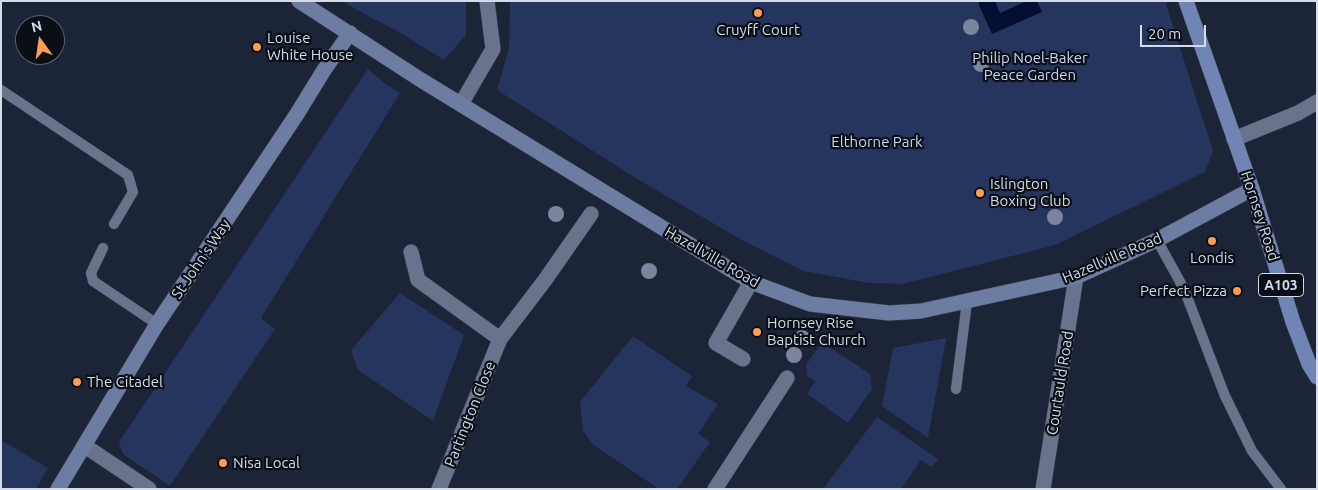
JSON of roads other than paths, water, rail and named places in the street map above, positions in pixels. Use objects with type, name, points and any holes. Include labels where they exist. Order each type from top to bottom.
[{"type":"main road","name":"A103","points":[[1186,1],[1234,139]]},
{"type":"main road","name":"Hornsey Road","points":[[1234,139],[1252,189],[1293,322],[1309,364],[1317,377]]},
{"type":"street","name":"Hazellville Road","points":[[299,1],[460,104],[751,282],[810,304],[889,313],[921,311],[1076,277],[1157,240],[1252,189]]},
{"type":"street","points":[[460,104],[493,49],[487,1]]},
{"type":"street","name":"St John's Way","points":[[58,489],[157,324],[297,114],[324,70],[350,34]]},
{"type":"street","points":[[1234,139],[1298,113],[1317,102]]},
{"type":"street","name":"Partington Close","points":[[439,489],[500,339],[545,280],[591,214]]},
{"type":"street","points":[[411,252],[418,280],[500,339]]},
{"type":"street","name":"Courtauld Road","points":[[1043,489],[1076,277]]},
{"type":"street","points":[[743,359],[716,343],[751,282]]},
{"type":"street","points":[[715,489],[786,378]]},
{"type":"street","points":[[85,446],[149,489]]},
{"type":"lane","points":[[1,90],[128,176],[133,192],[114,224]]},
{"type":"lane","points":[[1157,240],[1184,290],[1225,396],[1252,451],[1281,489]]},
{"type":"lane","points":[[103,248],[91,273],[93,281],[157,324]]},
{"type":"lane","points":[[956,389],[967,302]]},
{"type":"place","name":"Cruyff Court","points":[[758,13]]},
{"type":"place","name":"Louise White House","points":[[257,47]]},
{"type":"place","name":"Islington Boxing Club","points":[[980,193]]},
{"type":"place","name":"Londis","points":[[1212,241]]},
{"type":"place","name":"Perfect Pizza","points":[[1237,291]]},
{"type":"place","name":"Hornsey Rise Baptist Church","points":[[757,332]]},
{"type":"place","name":"The Citadel","points":[[77,382]]},
{"type":"place","name":"Nisa Local","points":[[223,463]]},
{"type":"park label","name":"Philip Noel-Baker Peace Garden","points":[[1030,66]]},
{"type":"park label","name":"Elthorne Park","points":[[877,142]]}]
